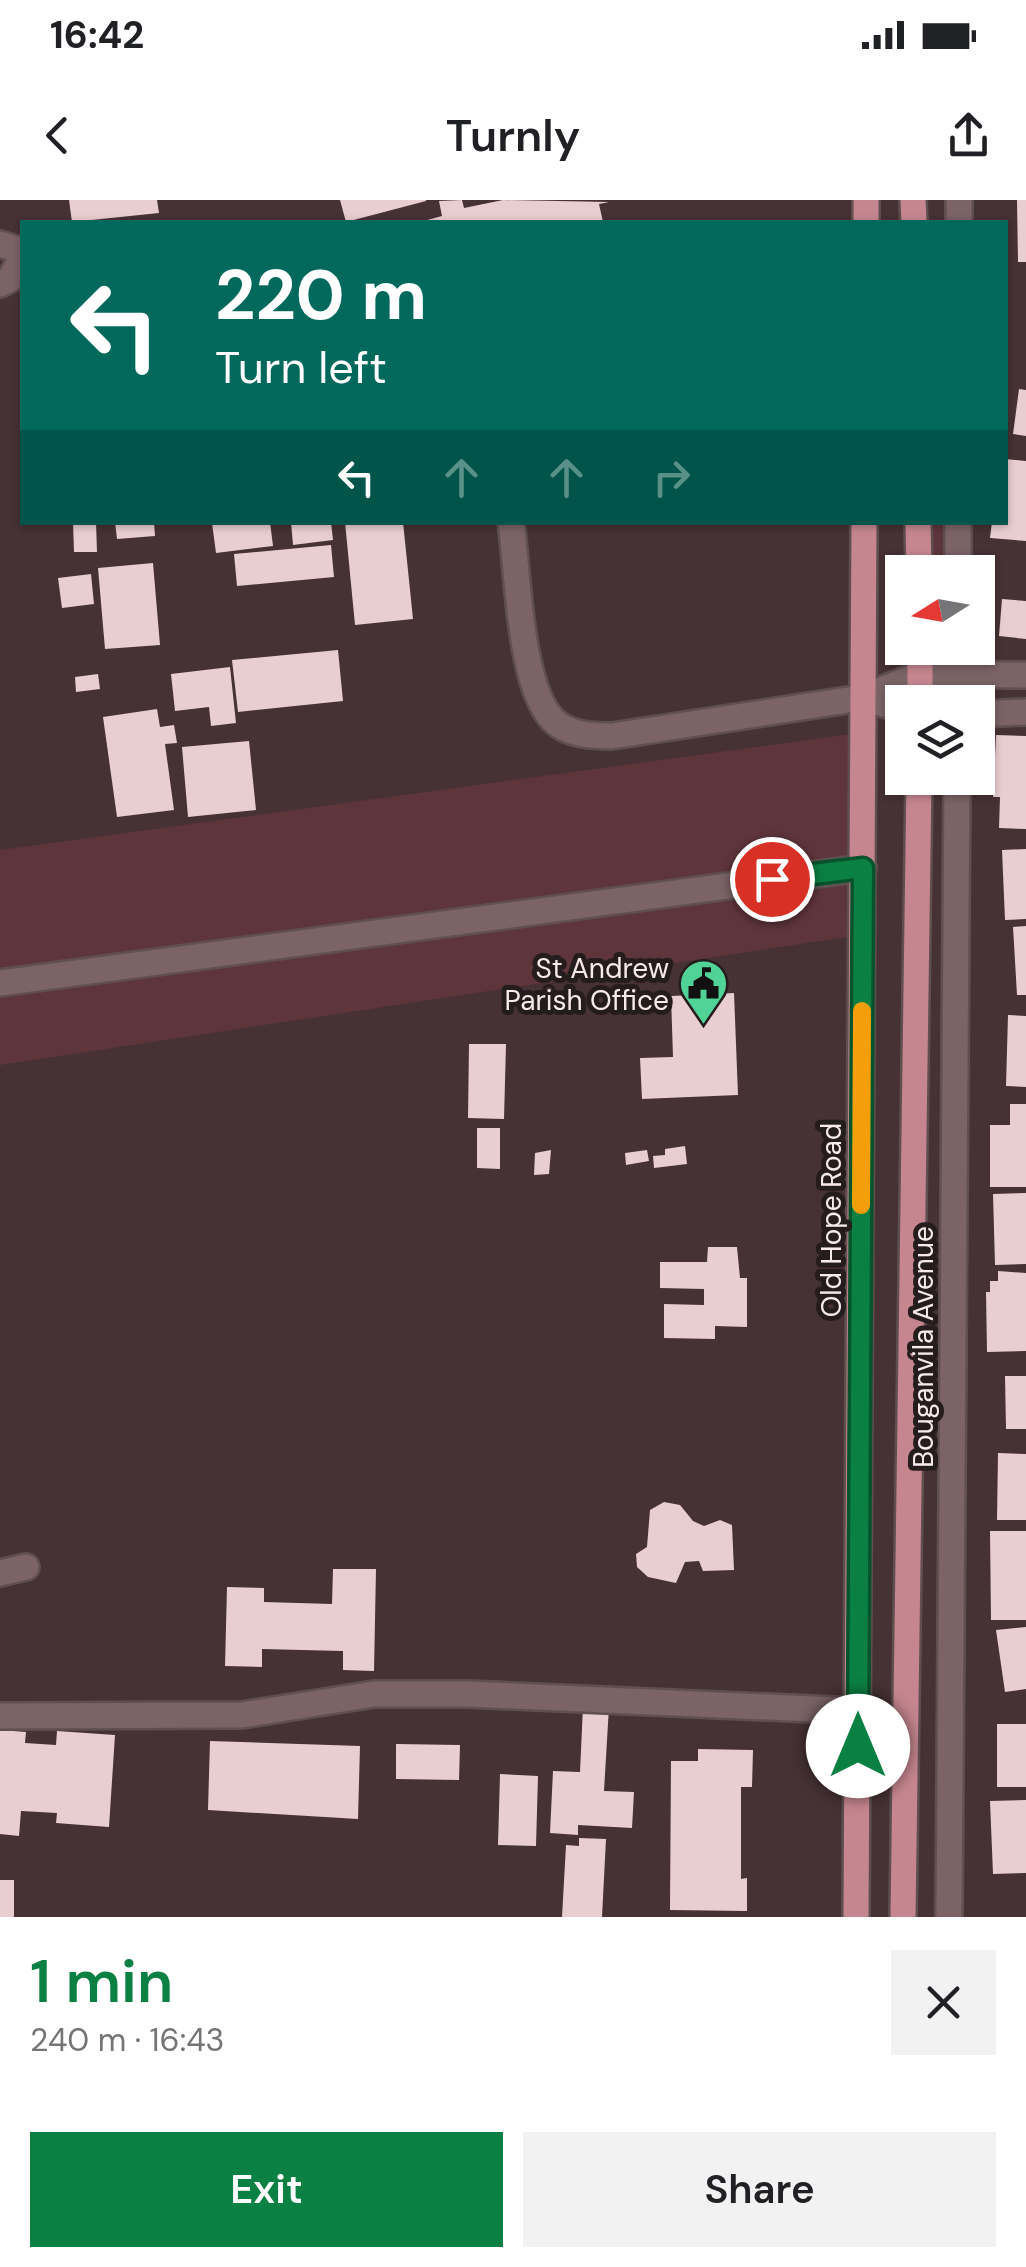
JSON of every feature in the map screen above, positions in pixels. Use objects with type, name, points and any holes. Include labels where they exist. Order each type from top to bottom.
[{"type":"main road","name":"Old Hope Road","points":[[856,1917],[864,525]]},
{"type":"main road","points":[[918,525],[919,555]]},
{"type":"main road","points":[[904,1917],[919,795]]},
{"type":"street","points":[[0,284],[10,279],[20,258]]},
{"type":"street","points":[[511,525],[533,686],[554,721],[582,735],[612,736],[861,698],[913,665]]},
{"type":"street","points":[[958,525],[958,555]]},
{"type":"street","points":[[977,665],[1026,675]]},
{"type":"street","points":[[861,698],[885,704]]},
{"type":"street","points":[[995,713],[1026,712]]},
{"type":"street","name":"Bouganvila Avenue","points":[[949,1917],[957,795]]},
{"type":"street","points":[[0,984],[863,868]]},
{"type":"street","points":[[0,1573],[26,1566]]},
{"type":"street","points":[[0,1716],[242,1715],[393,1694],[858,1712]]},
{"type":"shaded area","points":[[927,525],[945,525],[945,555],[927,555]]},
{"type":"shaded area","points":[[852,734],[853,936],[0,1065],[0,850]]},
{"type":"building","points":[[69,200],[157,200],[159,213],[72,220]]},
{"type":"building","points":[[340,200],[426,200],[354,220],[345,220]]},
{"type":"building","points":[[462,200],[464,208],[503,200],[609,202],[599,204],[603,220],[427,220],[442,216],[439,201]]},
{"type":"building","points":[[1017,200],[1026,200],[1026,262],[1018,262]]},
{"type":"building","points":[[1019,389],[1026,390],[1026,436],[1013,434]]},
{"type":"building","points":[[1008,459],[1026,461],[1026,541],[990,538],[992,525],[1008,525]]},
{"type":"building","points":[[73,525],[96,525],[97,552],[74,552]]},
{"type":"building","points":[[115,525],[154,525],[155,536],[117,539]]},
{"type":"building","points":[[212,525],[270,525],[273,546],[216,553]]},
{"type":"building","points":[[291,525],[331,525],[333,540],[293,545]]},
{"type":"building","points":[[345,525],[403,525],[413,619],[355,625]]},
{"type":"building","points":[[331,545],[334,577],[237,586],[234,554]]},
{"type":"building","points":[[153,563],[160,645],[105,649],[98,568]]},
{"type":"building","points":[[91,574],[94,604],[62,608],[58,578]]},
{"type":"building","points":[[1002,599],[1026,601],[1026,639],[999,636]]},
{"type":"building","points":[[338,650],[343,701],[238,712],[232,660]]},
{"type":"building","points":[[230,667],[236,723],[211,726],[209,707],[175,711],[171,674]]},
{"type":"building","points":[[98,674],[100,689],[76,692],[75,677]]},
{"type":"building","points":[[157,709],[160,727],[174,725],[177,743],[165,744],[174,810],[117,817],[103,717]]},
{"type":"building","points":[[996,735],[1026,736],[1026,829],[999,828],[1000,797],[993,797]]},
{"type":"building","points":[[249,741],[256,810],[188,817],[182,747]]},
{"type":"building","points":[[1026,849],[1026,919],[1005,920],[1002,850]]},
{"type":"building","points":[[1026,926],[1026,995],[1017,995],[1013,927]]},
{"type":"building","name":"St Andrew Parish Office","points":[[734,993],[738,1095],[642,1099],[640,1058],[673,1057],[671,996]]},
{"type":"building","points":[[1008,1015],[1026,1016],[1026,1087],[1006,1086]]},
{"type":"building","points":[[469,1044],[506,1044],[504,1119],[468,1118]]},
{"type":"building","points":[[1010,1104],[1026,1104],[1026,1187],[990,1187],[990,1125],[1010,1125]]},
{"type":"building","points":[[477,1128],[500,1128],[500,1169],[477,1168]]},
{"type":"building","points":[[685,1146],[687,1164],[654,1168],[653,1156],[665,1155],[665,1149]]},
{"type":"building","points":[[551,1150],[549,1174],[534,1175],[535,1153]]},
{"type":"building","points":[[647,1150],[649,1161],[626,1165],[625,1153]]},
{"type":"building","points":[[1026,1193],[1026,1264],[995,1265],[993,1194]]},
{"type":"building","points":[[708,1247],[737,1247],[740,1278],[747,1278],[747,1327],[715,1326],[715,1339],[664,1338],[664,1304],[704,1305],[704,1289],[660,1288],[660,1262],[707,1262]]},
{"type":"building","points":[[998,1271],[1026,1273],[1026,1351],[987,1352],[986,1292],[990,1292],[990,1281],[998,1281]]},
{"type":"building","points":[[1005,1376],[1026,1376],[1026,1429],[1006,1429]]},
{"type":"building","points":[[998,1453],[1026,1454],[1026,1520],[997,1520]]},
{"type":"building","points":[[664,1502],[680,1505],[693,1521],[704,1526],[720,1520],[732,1525],[734,1570],[703,1571],[699,1561],[685,1562],[676,1583],[648,1577],[637,1567],[636,1554],[647,1547],[650,1510]]},
{"type":"building","points":[[990,1531],[1026,1531],[1026,1620],[991,1620]]},
{"type":"building","points":[[333,1569],[376,1569],[374,1671],[343,1670],[343,1651],[262,1649],[262,1667],[225,1666],[227,1587],[264,1588],[264,1602],[332,1604]]},
{"type":"building","points":[[1026,1627],[1026,1689],[1005,1692],[996,1630]]},
{"type":"building","points":[[583,1706],[609,1707],[604,1791],[634,1792],[632,1828],[578,1825],[578,1835],[550,1833],[553,1771],[580,1772]]},
{"type":"building","points":[[997,1724],[1026,1724],[1026,1787],[997,1787]]},
{"type":"building","points":[[0,1730],[26,1732],[25,1743],[56,1745],[57,1731],[115,1735],[109,1827],[56,1823],[57,1813],[21,1811],[19,1836],[0,1834]]},
{"type":"building","points":[[210,1741],[360,1746],[358,1819],[208,1810]]},
{"type":"building","points":[[396,1744],[460,1745],[459,1780],[396,1779]]},
{"type":"building","points":[[698,1749],[753,1750],[752,1787],[741,1787],[741,1879],[747,1878],[747,1911],[670,1910],[671,1761],[698,1761]]},
{"type":"building","points":[[500,1774],[538,1776],[536,1846],[498,1845]]},
{"type":"building","points":[[1026,1800],[1026,1873],[993,1874],[990,1801]]},
{"type":"building","points":[[579,1838],[606,1839],[602,1917],[562,1917],[566,1845],[579,1846]]},
{"type":"building","points":[[0,1880],[14,1880],[14,1917],[0,1917]]},
{"type":"slow traffic","points":[[861,1205],[862,1011]]},
{"type":"place","name":"St Andrew Parish Office","points":[[704,1026]]},
{"type":"route","points":[[772,879],[863,868],[858,1746]]}]
